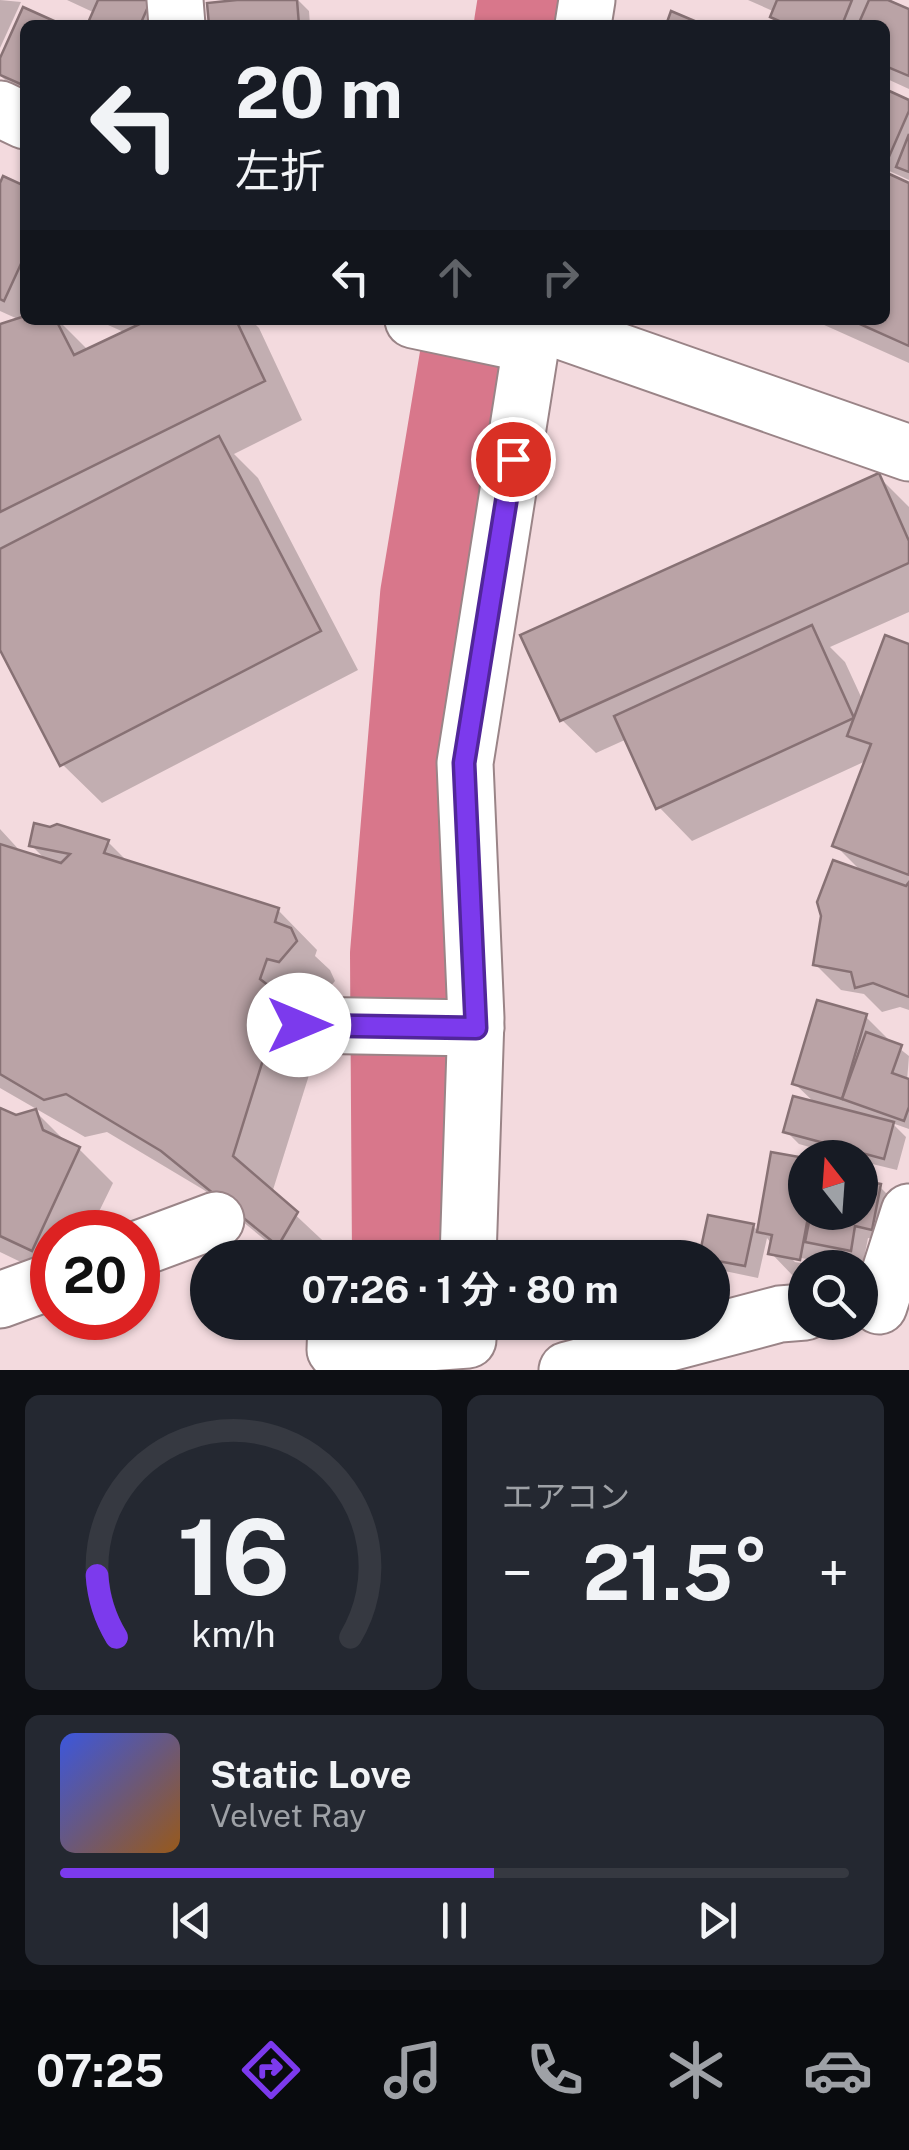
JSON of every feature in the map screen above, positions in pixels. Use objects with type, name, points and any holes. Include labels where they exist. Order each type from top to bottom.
[{"type":"street","points":[[451,325],[526,332],[909,454]]},
{"type":"street","points":[[467,1240],[454,1028],[464,763],[526,332]]},
{"type":"street","points":[[322,1025],[454,1028]]},
{"type":"street","points":[[883,1305],[909,1212]]},
{"type":"street","points":[[160,1241],[216,1220]]},
{"type":"street","points":[[0,1300],[30,1288]]},
{"type":"street","points":[[567,1370],[788,1313]]},
{"type":"street","points":[[398,1340],[461,1344]]},
{"type":"building","points":[[98,0],[151,0],[142,20],[89,20]]},
{"type":"building","points":[[297,0],[299,20],[209,20],[207,3]]},
{"type":"building","points":[[777,0],[852,0],[844,20],[770,17]]},
{"type":"building","points":[[869,0],[888,0],[909,9],[909,76],[890,68],[890,20],[860,20]]},
{"type":"building","points":[[23,7],[52,20],[20,20],[20,84],[0,75],[0,58]]},
{"type":"building","points":[[671,11],[692,20],[668,20]]},
{"type":"building","points":[[890,91],[909,100],[909,111],[890,154]]},
{"type":"building","points":[[909,134],[909,172],[896,167]]},
{"type":"building","points":[[890,174],[909,183],[909,346],[862,325],[890,325]]},
{"type":"building","points":[[3,176],[20,184],[20,266],[4,301],[0,299]]},
{"type":"building","points":[[20,318],[20,325],[59,325],[74,355],[137,325],[238,325],[265,381],[0,512],[0,324]]},
{"type":"building","points":[[219,436],[321,631],[60,766],[0,650],[0,549]]},
{"type":"building","points":[[879,473],[909,541],[909,563],[560,721],[520,635]]},
{"type":"building","points":[[812,625],[854,718],[656,809],[614,716]]},
{"type":"building","points":[[885,635],[909,644],[909,875],[832,846],[871,744],[847,736]]},
{"type":"building","points":[[34,823],[50,827],[57,824],[109,840],[104,853],[279,908],[275,922],[291,928],[297,941],[279,962],[267,959],[260,979],[269,986],[266,994],[282,999],[233,1156],[298,1212],[282,1240],[271,1240],[161,1151],[66,1094],[44,1100],[0,1074],[0,844],[61,863],[70,854],[29,846]]},
{"type":"building","points":[[833,860],[906,886],[909,882],[909,997],[873,983],[855,988],[851,972],[813,965],[821,916],[817,902]]},
{"type":"building","points":[[817,1000],[867,1014],[842,1099],[792,1084]]},
{"type":"building","points":[[866,1032],[902,1045],[892,1073],[909,1079],[909,1107],[904,1121],[842,1099]]},
{"type":"building","points":[[793,1096],[894,1122],[884,1159],[878,1157],[878,1140],[813,1140],[783,1132]]},
{"type":"building","points":[[0,1108],[16,1115],[36,1109],[43,1130],[80,1147],[51,1210],[30,1210],[30,1250],[0,1236]]},
{"type":"building","points":[[771,1152],[788,1155],[788,1230],[806,1230],[802,1250],[788,1250],[788,1258],[768,1254],[772,1235],[757,1232]]},
{"type":"building","points":[[708,1215],[754,1224],[745,1266],[730,1263],[730,1240],[703,1240]]},
{"type":"building","points":[[807,1230],[854,1230],[851,1250],[805,1242]]},
{"type":"waterway","points":[[530,20],[533,0]]},
{"type":"waterway","points":[[407,1240],[405,954],[435,596],[480,325]]},
{"type":"route","points":[[299,1025],[476,1028],[464,763],[513,459]]}]
